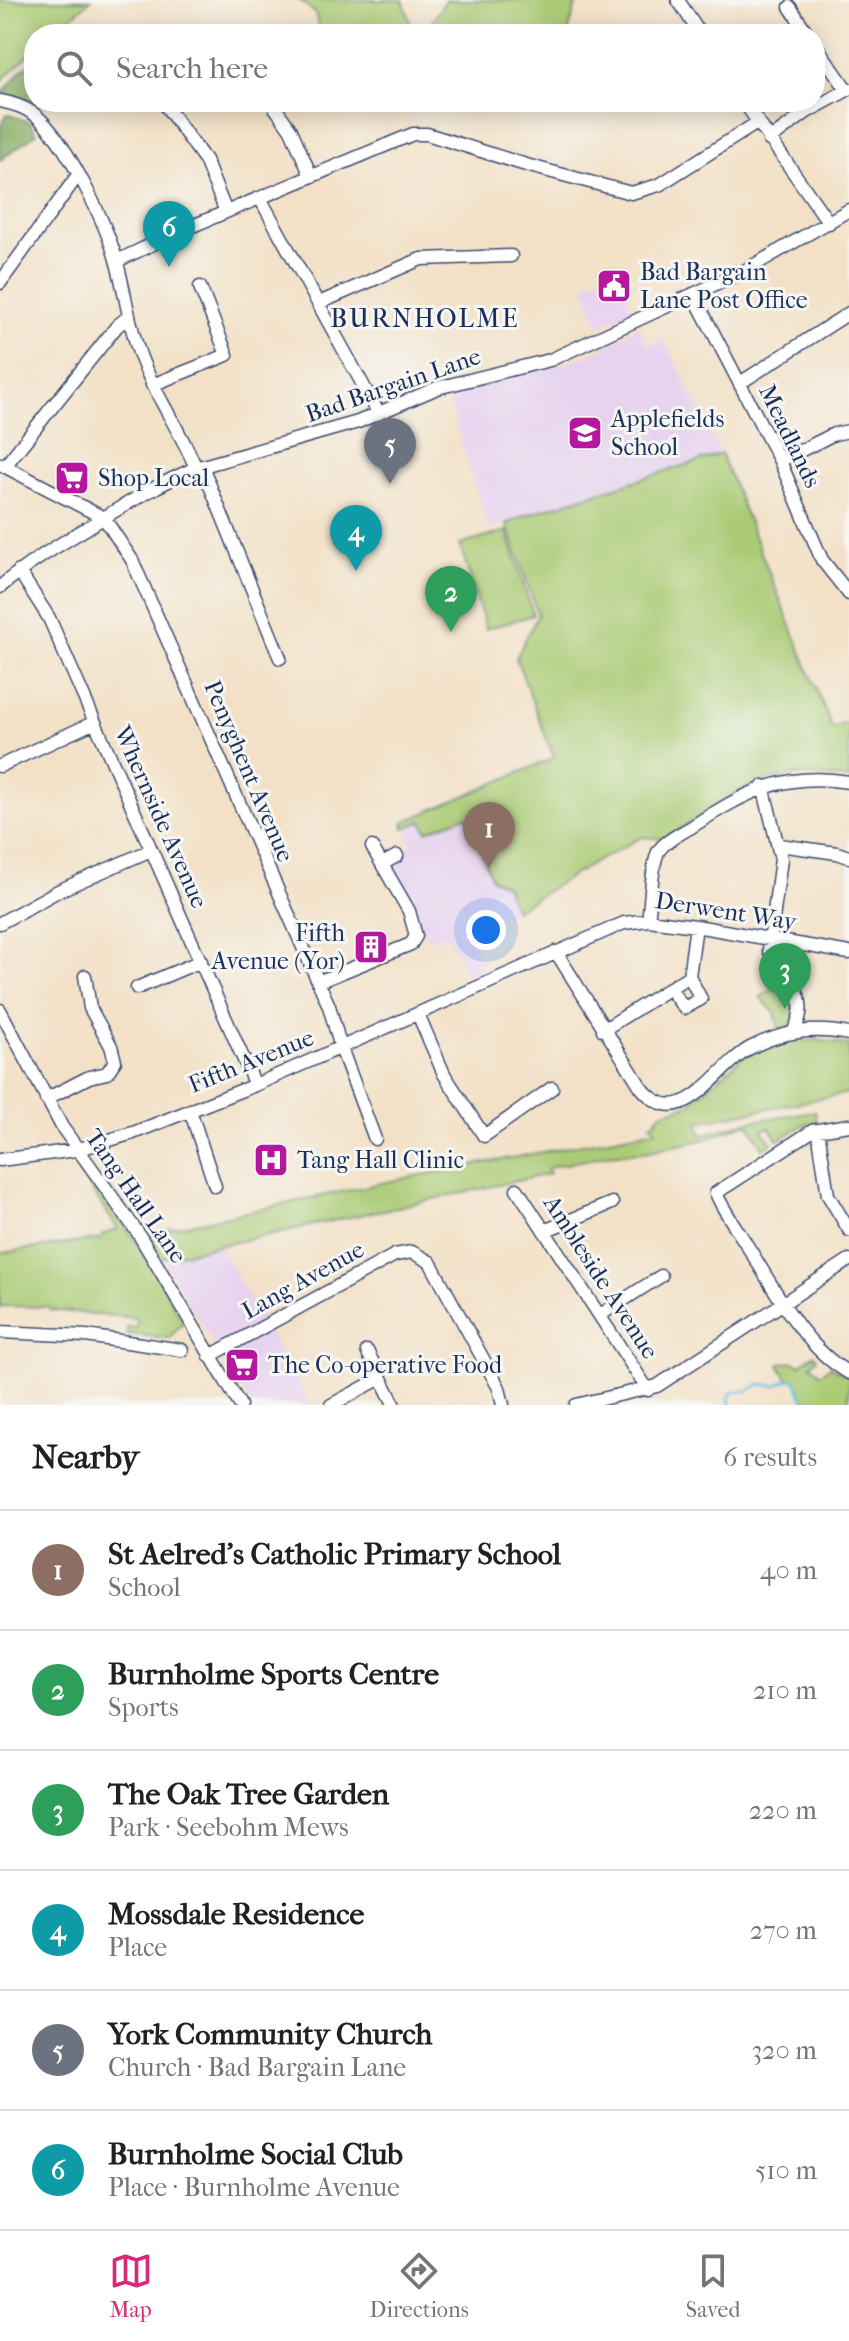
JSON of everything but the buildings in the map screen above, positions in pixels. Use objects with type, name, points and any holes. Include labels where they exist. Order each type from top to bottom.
[{"type":"street","points":[[678,0],[691,24]]},
{"type":"street","points":[[790,7],[801,24]]},
{"type":"street","points":[[825,58],[848,90],[825,102]]},
{"type":"street","points":[[0,101],[24,109]]},
{"type":"street","points":[[28,112],[46,125],[78,175],[117,261],[128,317],[152,385],[199,467],[280,658]]},
{"type":"street","points":[[170,112],[205,160],[226,212]]},
{"type":"street","points":[[278,112],[291,130],[311,176]]},
{"type":"street","points":[[750,112],[829,223]]},
{"type":"street","points":[[769,140],[807,112]]},
{"type":"street","points":[[117,261],[311,176],[420,133],[631,193],[659,185],[757,123]]},
{"type":"street","points":[[0,283],[78,175]]},
{"type":"street","points":[[260,198],[379,414]]},
{"type":"street","name":"Bad Bargain Lane","points":[[0,587],[19,571],[146,492],[199,467],[314,436],[379,414],[437,388],[550,360],[746,270],[849,210]]},
{"type":"street","points":[[319,303],[421,259],[511,256]]},
{"type":"street","points":[[152,385],[227,355],[200,287]]},
{"type":"street","name":"Meadlands","points":[[693,294],[780,461],[822,560],[849,594]]},
{"type":"street","points":[[740,383],[849,313]]},
{"type":"street","points":[[104,518],[2,465],[117,326],[128,317]]},
{"type":"street","points":[[780,461],[834,434],[849,431]]},
{"type":"street","name":"Penyghent Avenue","points":[[104,518],[132,560],[152,600],[331,1012],[375,1139]]},
{"type":"street","name":"Whernside Avenue","points":[[19,571],[49,618],[255,1085]]},
{"type":"street","points":[[0,766],[95,722]]},
{"type":"street","points":[[648,920],[657,855],[662,847],[763,786],[799,779],[849,782]]},
{"type":"street","points":[[763,786],[779,845],[780,874],[769,950],[801,998],[800,1017],[794,1030]]},
{"type":"street","points":[[779,845],[849,857]]},
{"type":"street","points":[[318,982],[414,941],[416,928],[409,911],[372,847]]},
{"type":"street","points":[[0,923],[74,883],[151,850]]},
{"type":"street","points":[[382,864],[397,856]]},
{"type":"street","name":"Derwent Way","points":[[510,972],[624,923],[648,920],[849,953]]},
{"type":"street","points":[[670,989],[684,1008],[701,999],[689,976],[696,926]]},
{"type":"street","points":[[556,952],[603,1030],[649,1096],[668,1106],[685,1102],[751,1047],[794,1030],[830,1030],[849,1034]]},
{"type":"street","points":[[137,988],[201,961]]},
{"type":"street","name":"Fifth Avenue","points":[[0,1160],[76,1150],[133,1133],[255,1085],[510,972]]},
{"type":"street","points":[[603,1030],[689,976]]},
{"type":"street","points":[[46,1099],[89,1077],[107,1073],[115,1061],[115,1054],[90,1008],[82,984]]},
{"type":"street","name":"Tang Hall Lane","points":[[0,1010],[76,1150],[115,1200],[167,1279],[240,1405]]},
{"type":"street","points":[[418,1014],[444,1074],[484,1136],[552,1088]]},
{"type":"street","points":[[190,1110],[215,1186]]},
{"type":"street","points":[[849,1125],[818,1130],[716,1193],[784,1303],[820,1352],[849,1373]]},
{"type":"street","points":[[818,1130],[828,1195],[849,1230]]},
{"type":"street","name":"Ambleside Avenue","points":[[517,1189],[648,1390]]},
{"type":"street","points":[[544,1231],[612,1203]]},
{"type":"street","name":"Lang Avenue","points":[[210,1356],[395,1255],[412,1252],[430,1262],[435,1270],[499,1388],[503,1405]]},
{"type":"street","points":[[576,1405],[648,1390],[849,1260]]},
{"type":"street","points":[[600,1315],[661,1276]]},
{"type":"street","points":[[0,1332],[86,1336],[182,1350]]},
{"type":"street","points":[[367,1351],[393,1402]]},
{"type":"street","points":[[331,1405],[381,1378]]},
{"type":"shaded area","points":[[616,271],[633,310],[599,326],[584,284]]},
{"type":"shaded area","name":"Applefields School","points":[[639,326],[648,346],[664,338],[721,454],[529,514],[489,530],[446,395],[586,357]]},
{"type":"shaded area","points":[[447,803],[597,861],[515,910],[467,929],[483,969],[467,976],[448,936],[444,934],[428,940],[392,866],[399,852],[412,846],[403,822]]},
{"type":"shaded area","points":[[219,1245],[311,1405],[252,1405],[161,1258]]},
{"type":"green space","points":[[0,0],[91,0],[63,24],[24,24],[24,59],[0,82]]},
{"type":"green space","points":[[300,0],[403,0],[411,24],[318,24],[315,13]]},
{"type":"green space","points":[[446,0],[577,0],[571,24],[430,24]]},
{"type":"green space","points":[[24,68],[24,98],[3,93]]},
{"type":"green space","points":[[7,114],[30,122],[37,133],[0,160],[0,127]]},
{"type":"green space","points":[[721,454],[832,728],[849,722],[849,779],[795,775],[758,782],[724,799],[665,839],[642,837],[515,910],[505,885],[492,879],[466,816],[427,831],[422,821],[404,828],[403,822],[554,758],[516,658],[538,615],[507,524],[529,514]]},
{"type":"green space","points":[[507,531],[533,615],[486,629],[460,545]]},
{"type":"green space","points":[[781,985],[795,993],[799,1000],[793,1023],[780,1031],[775,1013],[760,997]]},
{"type":"green space","points":[[801,1034],[803,1041],[849,1045],[849,1093],[698,1122],[702,1135],[746,1122],[815,1111],[817,1122],[805,1124],[780,1139],[769,1127],[762,1130],[772,1143],[764,1149],[748,1123],[703,1140],[644,1152],[607,1155],[548,1168],[549,1174],[161,1258],[149,1233],[391,1181],[656,1130],[651,1124],[656,1118],[664,1112],[688,1105],[747,1053]]},
{"type":"green space","points":[[76,1167],[80,1167],[123,1223],[172,1302],[183,1323],[169,1338],[127,1334],[127,1327],[137,1328],[137,1318],[49,1310],[49,1307],[2,1306],[0,1309],[0,1253],[102,1239],[102,1235],[118,1229]]},
{"type":"green space","points":[[814,1354],[817,1358],[811,1365],[821,1374],[830,1366],[849,1376],[849,1405],[810,1405],[802,1397],[796,1380],[788,1380],[779,1365],[794,1362],[800,1365]]},
{"type":"waterway","points":[[730,1405],[732,1392],[748,1391],[760,1384],[775,1386],[790,1379],[796,1380],[802,1397],[810,1405]]},
{"type":"place","name":"Burnholme Social Club","points":[[169,267]]},
{"type":"place","name":"Bad Bargain Lane Post Office","points":[[614,286]]},
{"type":"place","name":"Applefields School","points":[[585,433]]},
{"type":"place","name":"Shop Local","points":[[72,478]]},
{"type":"place","name":"York Community Church","points":[[390,484]]},
{"type":"place","name":"Mossdale Residence","points":[[356,571]]},
{"type":"place","name":"Burnholme Sports Centre","points":[[451,632]]},
{"type":"place","name":"St Aelred's Catholic Primary School","points":[[489,868]]},
{"type":"place","name":"Fifth Avenue (Yor)","points":[[371,947]]},
{"type":"place","name":"The Oak Tree Garden","points":[[785,1009]]},
{"type":"place","name":"Tang Hall Clinic","points":[[271,1160]]},
{"type":"place","name":"The Co-operative Food","points":[[242,1365]]},
{"type":"district","name":"BURNHOLME","points":[[425,318]]}]
